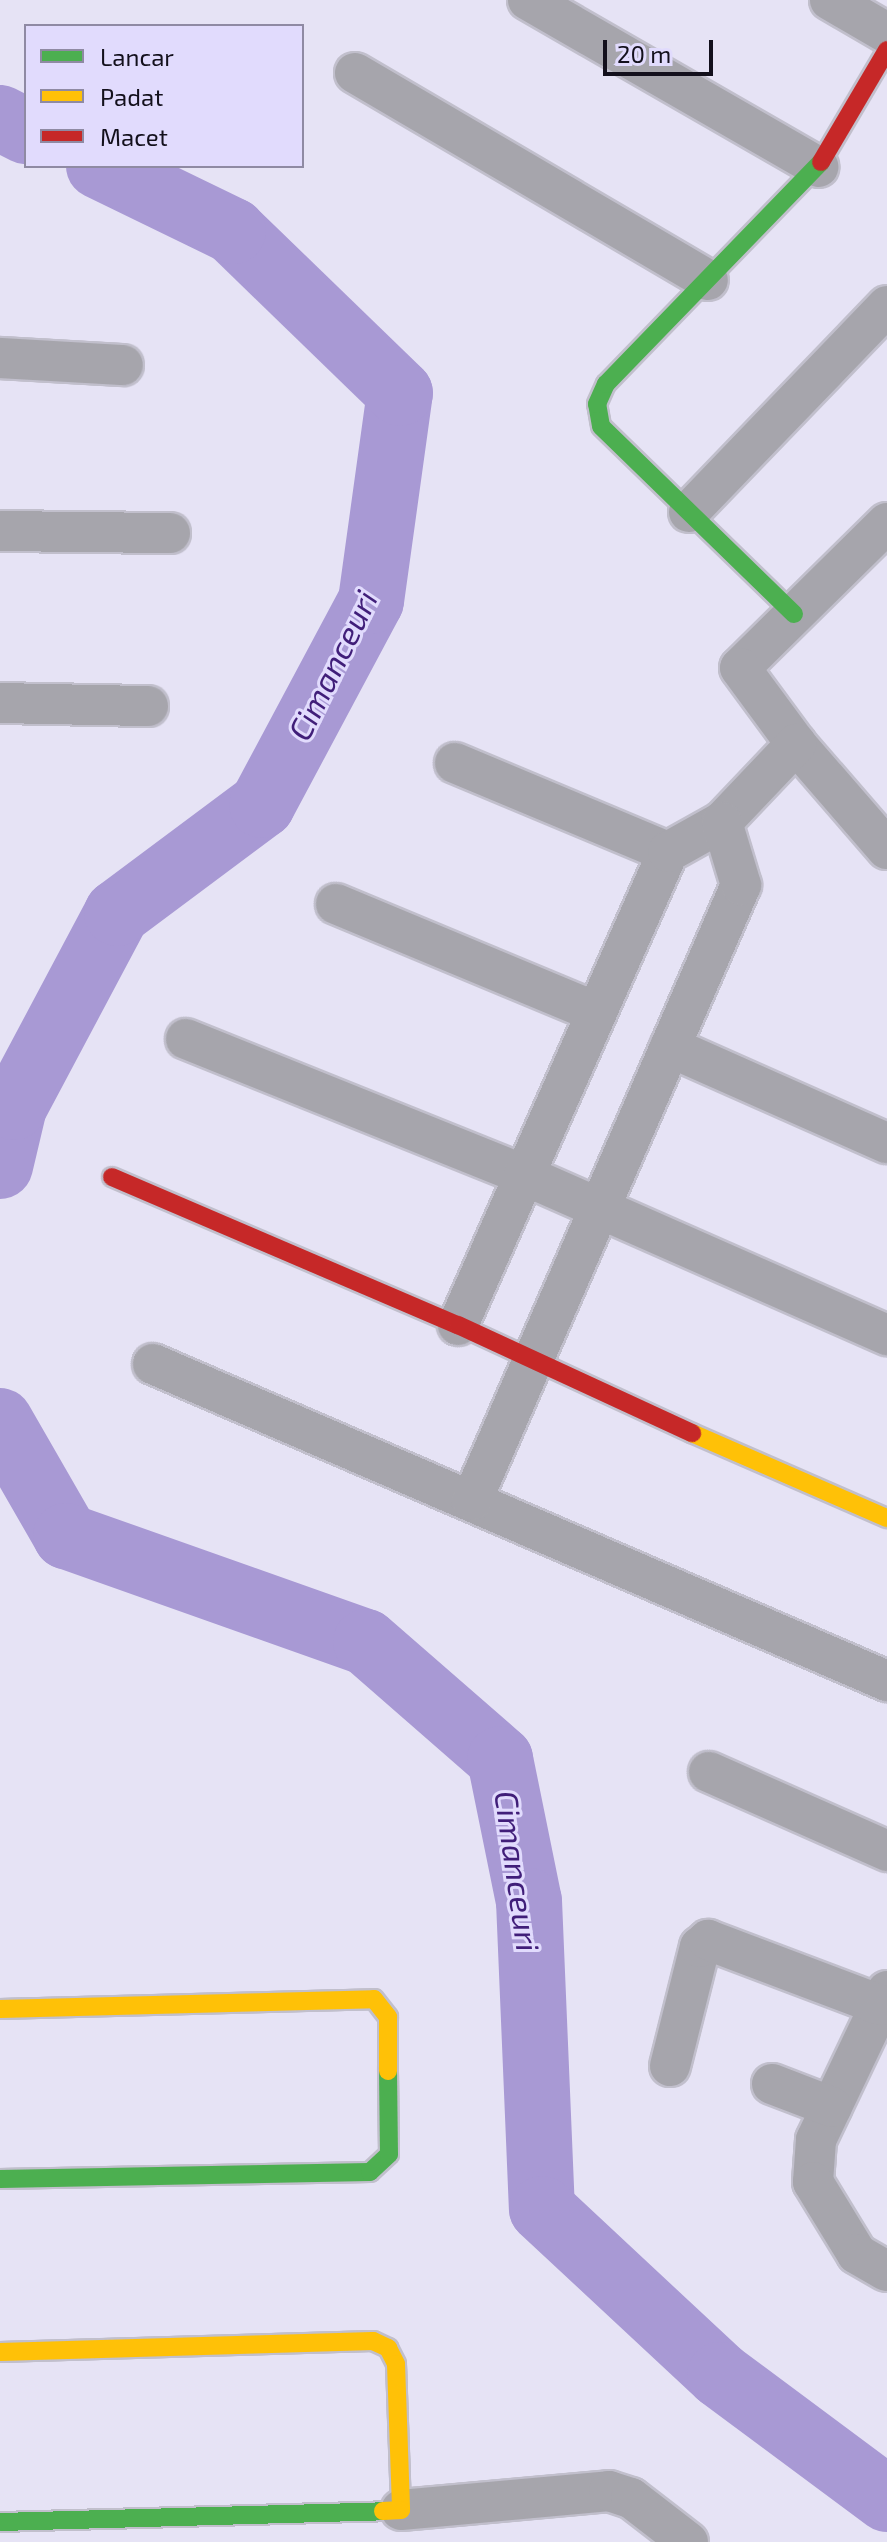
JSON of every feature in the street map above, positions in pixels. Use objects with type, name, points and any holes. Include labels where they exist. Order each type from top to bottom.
[{"type":"street","points":[[528,0],[818,167]]},
{"type":"street","points":[[830,0],[887,33]]},
{"type":"street","points":[[794,614],[601,426],[597,404],[606,384],[818,167],[887,50]]},
{"type":"street","points":[[355,73],[708,280]]},
{"type":"street","points":[[689,512],[887,306]]},
{"type":"street","points":[[0,358],[123,365]]},
{"type":"street","points":[[887,523],[740,668],[796,744],[887,849]]},
{"type":"street","points":[[0,531],[170,533]]},
{"type":"street","points":[[0,703],[148,706]]},
{"type":"street","points":[[458,1325],[668,852],[722,822],[796,744]]},
{"type":"street","points":[[455,763],[668,852]]},
{"type":"street","points":[[472,1500],[741,885],[722,822]]},
{"type":"street","points":[[336,904],[596,1012]]},
{"type":"street","points":[[186,1039],[524,1175],[887,1335]]},
{"type":"street","points":[[670,1047],[887,1143]]},
{"type":"street","points":[[112,1177],[458,1325],[532,1363],[887,1518]]},
{"type":"street","points":[[153,1364],[887,1681]]},
{"type":"street","points":[[709,1772],[887,1851]]},
{"type":"street","points":[[670,2066],[700,1947],[708,1940],[884,1998],[816,2140],[813,2182],[857,2254],[887,2271]]},
{"type":"street","points":[[0,2009],[374,1999],[388,2017],[389,2154],[370,2172],[0,2179]]},
{"type":"street","points":[[772,2084],[832,2107]]},
{"type":"street","points":[[0,2352],[373,2341],[388,2348],[396,2364],[401,2510]]},
{"type":"street","points":[[0,2522],[401,2510],[609,2491],[631,2498],[688,2542]]},
{"type":"waterway","name":"Cimanceuri","points":[[0,118],[24,130]]},
{"type":"waterway","name":"Cimanceuri","points":[[0,1166],[14,1107],[117,913],[262,805],[371,601],[400,393],[233,231],[103,168]]},
{"type":"waterway","name":"Cimanceuri","points":[[0,1421],[66,1536],[366,1642],[500,1759],[529,1901],[542,2209],[720,2375],[887,2499]]},
{"type":"traffic: fast","points":[[794,614],[601,426],[597,404],[606,384],[821,162]]},
{"type":"traffic: fast","points":[[0,2179],[370,2172],[389,2154],[388,2071]]},
{"type":"traffic: fast","points":[[0,2522],[383,2511]]},
{"type":"traffic: slow","points":[[692,1433],[887,1518]]},
{"type":"traffic: slow","points":[[0,2009],[374,1999],[388,2017],[388,2071]]},
{"type":"traffic: slow","points":[[0,2352],[373,2341],[388,2348],[396,2364],[401,2510],[383,2511]]},
{"type":"traffic: jam","points":[[821,162],[887,50]]},
{"type":"traffic: jam","points":[[112,1177],[458,1325],[692,1433]]}]
